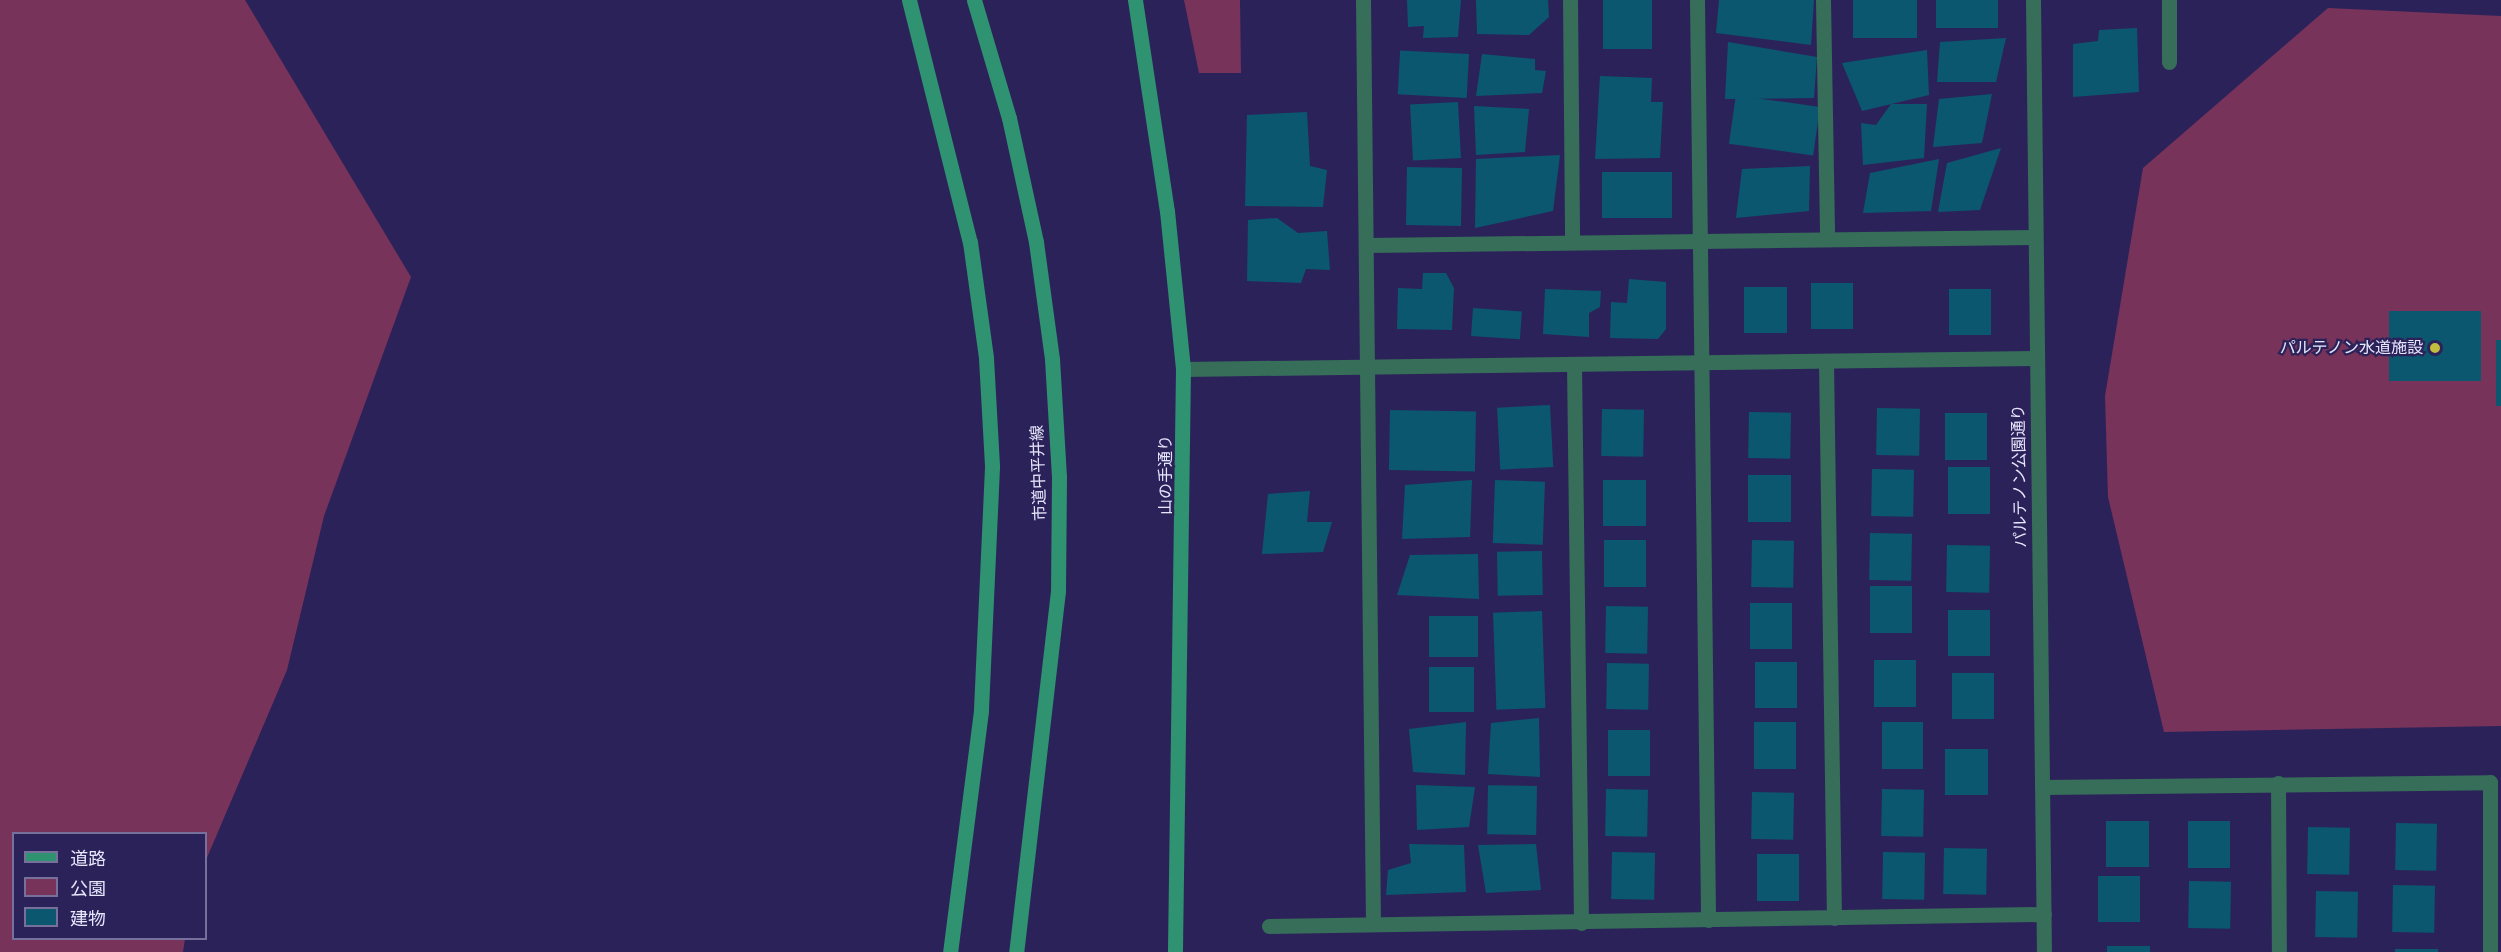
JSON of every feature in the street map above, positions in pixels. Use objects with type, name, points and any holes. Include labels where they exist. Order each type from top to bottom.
[{"type":"street","points":[[909,0],[970,242],[986,358],[992,467],[981,711],[950,952]]},
{"type":"street","name":"市道中平井線","points":[[974,0],[1009,118],[1036,242],[1052,359],[1059,477],[1058,591],[1016,952]]},
{"type":"street","name":"山の手通り","points":[[1135,0],[1167,211],[1183,369],[1175,952]]},
{"type":"street","points":[[1363,0],[1371,366],[1373,924]]},
{"type":"street","points":[[1570,0],[1572,240]]},
{"type":"street","points":[[1697,0],[1708,921]]},
{"type":"street","points":[[1823,0],[1827,238]]},
{"type":"street","name":"パルテノン公園通り","points":[[2033,0],[2044,952]]},
{"type":"street","points":[[2169,0],[2169,62]]},
{"type":"street","points":[[1368,244],[1572,240],[2035,237]]},
{"type":"street","points":[[1183,369],[2036,358]]},
{"type":"street","points":[[1826,361],[1834,918]]},
{"type":"street","points":[[1574,364],[1581,923]]},
{"type":"street","points":[[2042,787],[2490,782],[2490,952]]},
{"type":"street","points":[[2278,783],[2278,952]]},
{"type":"street","points":[[1269,926],[1581,923],[2044,914]]},
{"type":"green space","points":[[0,0],[245,0],[411,277],[324,516],[287,670],[207,858],[207,832],[12,832],[12,940],[185,940],[183,952],[0,952]]},
{"type":"green space","points":[[1184,0],[1240,0],[1241,73],[1199,73]]},
{"type":"green space","points":[[2328,8],[2501,16],[2501,726],[2164,732],[2108,497],[2105,396],[2143,168]]},
{"type":"building","points":[[1407,0],[1461,0],[1458,37],[1423,38],[1424,26],[1408,27]]},
{"type":"building","points":[[1476,0],[1548,0],[1549,17],[1529,35],[1477,34]]},
{"type":"building","points":[[1603,0],[1652,0],[1652,49],[1603,49]]},
{"type":"building","points":[[1719,0],[1814,0],[1811,45],[1716,33]]},
{"type":"building","points":[[1853,0],[1917,0],[1917,38],[1853,38]]},
{"type":"building","points":[[1936,0],[1998,0],[1998,28],[1936,28]]},
{"type":"building","points":[[2137,28],[2139,92],[2073,97],[2073,44],[2098,41],[2099,30]]},
{"type":"building","points":[[2006,38],[1996,82],[1937,82],[1940,42]]},
{"type":"building","points":[[1728,42],[1817,57],[1814,98],[1725,99]]},
{"type":"building","points":[[1400,50],[1469,54],[1467,98],[1398,94]]},
{"type":"building","points":[[1927,50],[1929,95],[1862,111],[1842,63]]},
{"type":"building","points":[[1482,54],[1535,59],[1535,70],[1546,71],[1542,93],[1476,96]]},
{"type":"building","points":[[1600,76],[1652,78],[1651,102],[1663,102],[1660,158],[1595,159]]},
{"type":"building","points":[[1992,94],[1982,143],[1933,147],[1939,99]]},
{"type":"building","points":[[1736,95],[1820,107],[1813,156],[1729,144]]},
{"type":"building","points":[[1458,102],[1461,158],[1413,160],[1410,105]]},
{"type":"building","points":[[1891,104],[1927,104],[1924,158],[1863,165],[1861,123],[1876,125]]},
{"type":"building","points":[[1474,106],[1529,109],[1525,152],[1476,155]]},
{"type":"building","points":[[1307,112],[1310,166],[1327,170],[1323,207],[1245,206],[1247,115]]},
{"type":"building","points":[[2001,148],[1980,210],[1938,212],[1947,163]]},
{"type":"building","points":[[1560,155],[1553,211],[1475,228],[1476,159]]},
{"type":"building","points":[[1939,159],[1931,211],[1863,213],[1870,173]]},
{"type":"building","points":[[1810,166],[1809,211],[1736,218],[1742,169]]},
{"type":"building","points":[[1407,167],[1462,168],[1461,226],[1406,225]]},
{"type":"building","points":[[1602,172],[1672,172],[1672,218],[1602,218]]},
{"type":"building","points":[[1277,218],[1298,233],[1327,231],[1330,270],[1306,269],[1301,283],[1247,281],[1248,220]]},
{"type":"building","points":[[1423,273],[1446,273],[1454,288],[1452,330],[1397,329],[1398,288],[1422,289]]},
{"type":"building","points":[[1629,279],[1666,282],[1666,329],[1658,339],[1610,338],[1611,302],[1627,303]]},
{"type":"building","points":[[1811,283],[1853,283],[1853,329],[1811,329]]},
{"type":"building","points":[[1744,287],[1787,287],[1787,333],[1744,333]]},
{"type":"building","points":[[1545,289],[1601,291],[1600,307],[1589,313],[1589,337],[1543,334]]},
{"type":"building","points":[[1949,289],[1991,289],[1991,335],[1949,335]]},
{"type":"building","points":[[1473,308],[1522,311],[1520,339],[1471,336]]},
{"type":"building","name":"パルテノン水道施設","points":[[2389,311],[2481,311],[2481,381],[2389,381]]},
{"type":"building","points":[[2496,340],[2501,340],[2501,406],[2496,406]]},
{"type":"building","points":[[1550,405],[1553,467],[1500,470],[1497,408]]},
{"type":"building","points":[[1877,408],[1920,409],[1919,456],[1876,455]]},
{"type":"building","points":[[1602,409],[1644,410],[1643,457],[1601,456]]},
{"type":"building","points":[[1390,410],[1476,412],[1475,471],[1389,470]]},
{"type":"building","points":[[1749,412],[1791,413],[1790,459],[1748,458]]},
{"type":"building","points":[[1945,413],[1987,413],[1987,460],[1945,460]]},
{"type":"building","points":[[1948,467],[1990,467],[1990,514],[1948,514]]},
{"type":"building","points":[[1872,469],[1914,470],[1913,517],[1871,516]]},
{"type":"building","points":[[1748,475],[1791,475],[1791,522],[1748,522]]},
{"type":"building","points":[[1472,480],[1470,537],[1402,539],[1405,485]]},
{"type":"building","points":[[1495,480],[1545,482],[1543,545],[1493,543]]},
{"type":"building","points":[[1603,480],[1646,480],[1646,526],[1603,526]]},
{"type":"building","points":[[1310,491],[1307,522],[1332,522],[1323,552],[1262,554],[1268,494]]},
{"type":"building","points":[[1870,533],[1912,534],[1911,581],[1869,580]]},
{"type":"building","points":[[1604,540],[1646,540],[1646,587],[1604,587]]},
{"type":"building","points":[[1752,540],[1794,541],[1793,588],[1751,587]]},
{"type":"building","points":[[1947,545],[1990,546],[1989,593],[1946,592]]},
{"type":"building","points":[[1542,551],[1543,595],[1498,596],[1497,552]]},
{"type":"building","points":[[1478,554],[1479,599],[1397,595],[1410,555]]},
{"type":"building","points":[[1870,586],[1912,586],[1912,633],[1870,633]]},
{"type":"building","points":[[1750,603],[1792,603],[1792,649],[1750,649]]},
{"type":"building","points":[[1606,606],[1648,607],[1647,654],[1605,653]]},
{"type":"building","points":[[1948,610],[1990,610],[1990,656],[1948,656]]},
{"type":"building","points":[[1542,611],[1545,708],[1496,710],[1493,613]]},
{"type":"building","points":[[1429,616],[1478,616],[1478,657],[1429,657]]},
{"type":"building","points":[[1874,660],[1916,660],[1916,707],[1874,707]]},
{"type":"building","points":[[1755,662],[1797,662],[1797,708],[1755,708]]},
{"type":"building","points":[[1607,663],[1649,664],[1648,710],[1606,709]]},
{"type":"building","points":[[1429,667],[1474,667],[1474,712],[1429,712]]},
{"type":"building","points":[[1952,673],[1994,673],[1994,719],[1952,719]]},
{"type":"building","points":[[1539,718],[1540,777],[1488,774],[1491,723]]},
{"type":"building","points":[[1466,722],[1465,775],[1413,772],[1409,729]]},
{"type":"building","points":[[1754,722],[1796,722],[1796,769],[1754,769]]},
{"type":"building","points":[[1882,722],[1923,722],[1923,769],[1882,769]]},
{"type":"building","points":[[1608,730],[1650,730],[1650,776],[1608,776]]},
{"type":"building","points":[[1945,749],[1988,749],[1988,795],[1945,795]]},
{"type":"building","points":[[1416,785],[1475,787],[1469,827],[1417,830]]},
{"type":"building","points":[[1488,785],[1537,786],[1536,835],[1487,834]]},
{"type":"building","points":[[1606,789],[1648,790],[1647,837],[1605,836]]},
{"type":"building","points":[[1882,789],[1924,790],[1923,837],[1881,836]]},
{"type":"building","points":[[1752,792],[1794,793],[1793,840],[1751,839]]},
{"type":"building","points":[[2106,821],[2149,821],[2149,867],[2106,867]]},
{"type":"building","points":[[2188,821],[2230,821],[2230,868],[2188,868]]},
{"type":"building","points":[[2396,823],[2437,824],[2436,871],[2395,870]]},
{"type":"building","points":[[2308,827],[2350,828],[2349,875],[2307,874]]},
{"type":"building","points":[[1409,844],[1464,845],[1466,892],[1386,895],[1388,870],[1411,863]]},
{"type":"building","points":[[1536,844],[1541,890],[1486,893],[1478,845]]},
{"type":"building","points":[[1944,848],[1987,849],[1986,895],[1943,894]]},
{"type":"building","points":[[1612,852],[1655,853],[1654,900],[1611,899]]},
{"type":"building","points":[[1883,852],[1925,853],[1924,900],[1882,899]]},
{"type":"building","points":[[1757,854],[1799,854],[1799,901],[1757,901]]},
{"type":"building","points":[[2098,876],[2140,876],[2140,922],[2098,922]]},
{"type":"building","points":[[2189,881],[2231,882],[2230,929],[2188,928]]},
{"type":"building","points":[[2393,885],[2435,886],[2434,933],[2392,932]]},
{"type":"building","points":[[2316,891],[2358,892],[2357,938],[2315,937]]},
{"type":"building","points":[[2107,946],[2150,946],[2150,952],[2107,952]]},
{"type":"building","points":[[2395,949],[2438,949],[2438,952],[2395,952]]},
{"type":"place","name":"パルテノン水道施設","points":[[2435,348]]}]
